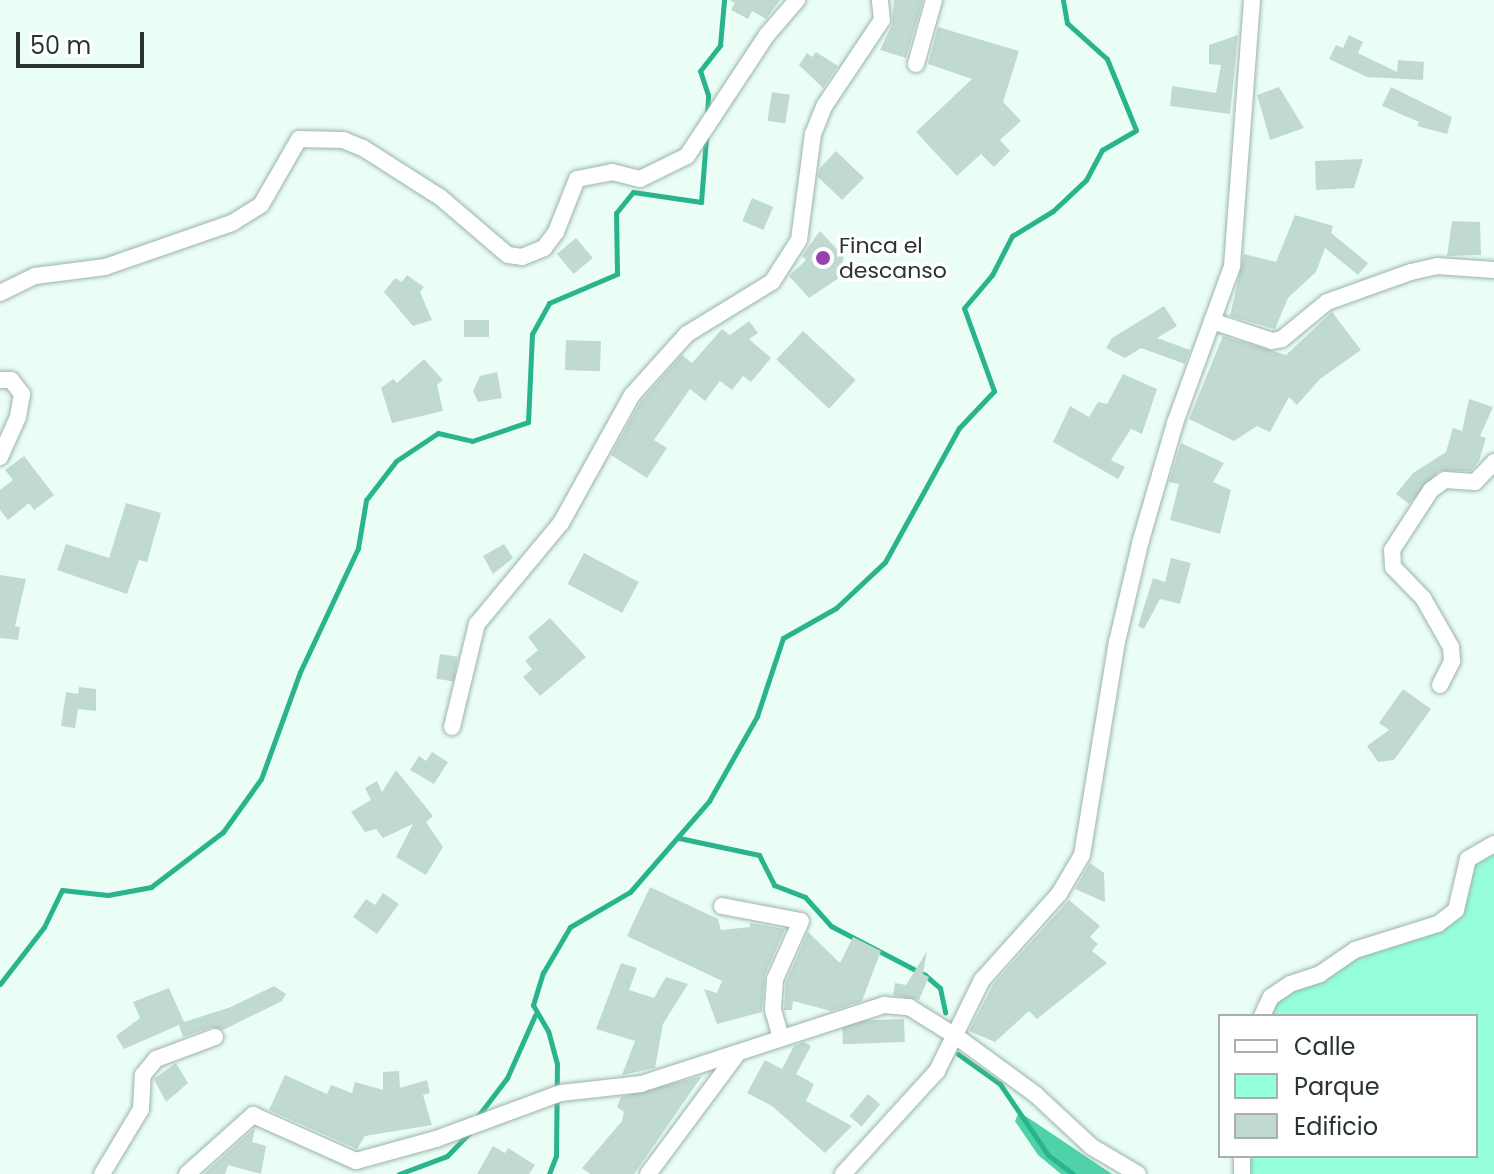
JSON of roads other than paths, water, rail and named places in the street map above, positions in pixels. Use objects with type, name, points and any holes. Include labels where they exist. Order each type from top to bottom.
[{"type":"street","points":[[1,293],[35,276],[105,267],[232,223],[261,205],[299,139],[343,140],[363,148],[440,197],[508,255],[522,257],[544,248],[556,232],[577,179],[612,172],[640,179],[687,156],[766,36],[797,0]]},
{"type":"street","points":[[452,727],[477,624],[561,523],[632,395],[687,334],[772,282],[799,240],[813,134],[825,105],[882,20],[880,0]]},
{"type":"street","points":[[916,64],[934,0]]},
{"type":"street","points":[[843,1174],[937,1071],[957,1037],[982,980],[1059,894],[1082,855],[1117,642],[1138,554],[1175,423],[1232,266],[1252,0]]},
{"type":"street","points":[[1212,321],[1282,339],[1327,302],[1397,276],[1437,266],[1494,270]]},
{"type":"street","points":[[0,380],[11,380],[22,394],[18,417],[0,457]]},
{"type":"street","points":[[1440,685],[1452,661],[1451,647],[1423,598],[1393,567],[1392,550],[1431,490],[1445,480],[1475,482],[1494,462]]},
{"type":"street","points":[[1263,1014],[1271,997],[1290,984],[1320,974],[1355,950],[1438,924],[1456,910],[1468,859],[1494,844]]},
{"type":"street","points":[[722,906],[801,921],[775,979],[773,1010],[781,1038]]},
{"type":"street","points":[[187,1174],[253,1115],[356,1161],[436,1139],[495,1114],[558,1094],[641,1084],[884,1005],[909,1007],[957,1037],[1035,1094],[1092,1147],[1138,1174]]},
{"type":"street","points":[[102,1174],[141,1109],[143,1075],[156,1059],[215,1037]]},
{"type":"street","points":[[648,1174],[737,1054]]},
{"type":"waterway","points":[[707,116],[708,95],[700,71],[720,45],[724,0]]},
{"type":"waterway","points":[[549,1174],[556,1156],[557,1064],[548,1031],[533,1005],[543,973],[570,927],[630,892],[709,801],[757,716],[783,638],[836,608],[885,562],[959,428],[994,391],[964,308],[992,275],[1012,236],[1053,211],[1086,180],[1102,150],[1136,130],[1107,59],[1067,23],[1063,0]]},
{"type":"waterway","points":[[0,984],[44,927],[62,890],[108,895],[151,887],[223,832],[261,779],[300,672],[358,548],[366,500],[396,461],[438,433],[472,441],[528,422],[532,334],[549,303],[617,274],[616,213],[633,192],[701,202],[706,138]]},
{"type":"waterway","points":[[679,838],[759,855],[774,885],[805,897],[831,926],[925,975],[940,988],[945,1012]]},
{"type":"waterway","points":[[475,1120],[507,1078],[535,1015]]},
{"type":"waterway","points":[[958,1054],[1000,1084],[1048,1155],[1073,1174]]},
{"type":"waterway","points":[[399,1174],[447,1156],[469,1133]]},
{"type":"place","name":"Finca el descanso","points":[[823,258]]}]
